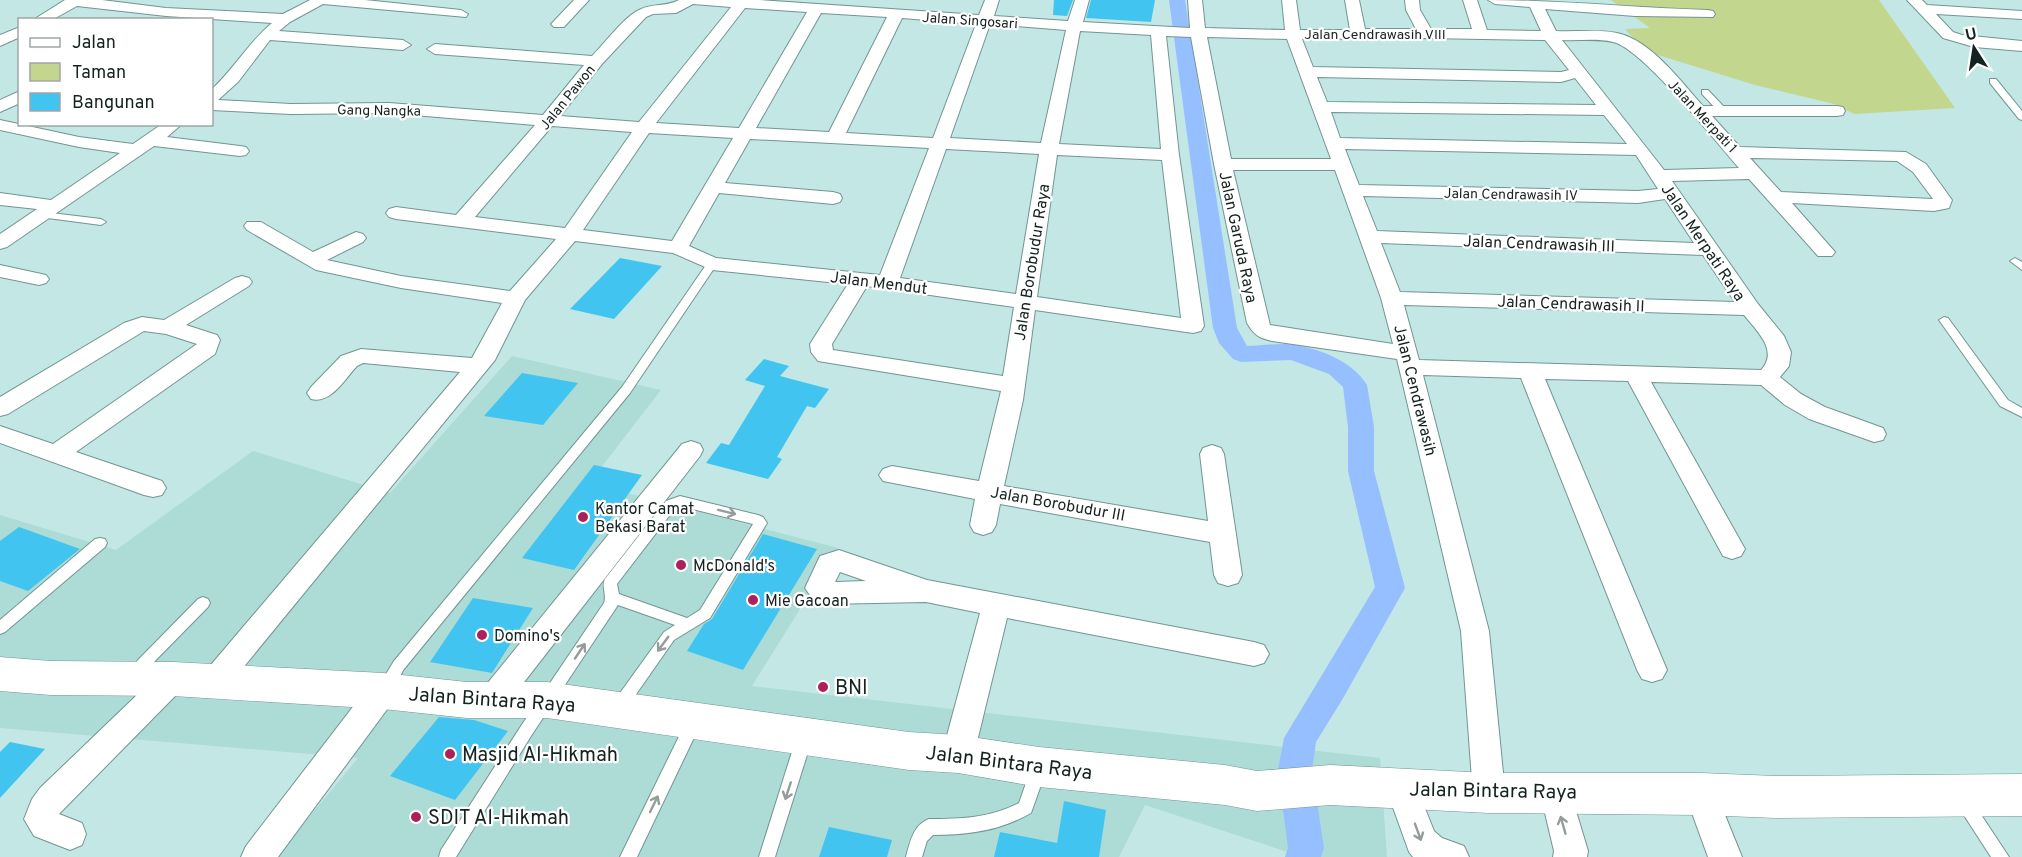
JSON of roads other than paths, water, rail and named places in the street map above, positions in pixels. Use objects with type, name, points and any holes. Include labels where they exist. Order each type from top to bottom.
[{"type":"main road","name":"Jalan Bintara Raya","points":[[0,674],[51,678],[154,679],[383,691],[467,700],[547,700],[909,751],[958,754],[1039,767],[1225,785],[1257,791],[1330,785],[1489,792],[1776,797],[2022,795]]},
{"type":"street","points":[[44,18],[75,0],[166,12],[285,19]]},
{"type":"street","points":[[213,96],[232,79],[266,35],[285,19],[321,0],[460,14]]},
{"type":"street","points":[[559,24],[582,0]]},
{"type":"street","name":"Jalan Singosari","points":[[692,0],[1072,27],[1192,33]]},
{"type":"street","name":"Jalan Pawon","points":[[460,222],[596,61],[641,14],[652,10],[671,10],[692,0]]},
{"type":"street","points":[[888,282],[992,0]]},
{"type":"street","name":"Jalan Borobudur Raya","points":[[983,525],[1014,385],[1024,303],[1072,27],[1082,0]]},
{"type":"street","name":"Jalan Garuda Raya","points":[[1195,0],[1192,33],[1258,323],[1262,330],[1272,334],[1408,360]]},
{"type":"street","name":"Jalan Cendrawasih","points":[[1288,0],[1293,35],[1392,298],[1408,360],[1475,631],[1489,792]]},
{"type":"street","points":[[1352,0],[1359,34]]},
{"type":"street","points":[[1412,0],[1413,10],[1426,33]]},
{"type":"street","points":[[1470,0],[1481,35]]},
{"type":"street","points":[[1495,0],[1635,12],[1708,14]]},
{"type":"street","points":[[214,682],[487,355],[515,298],[569,236],[644,128],[743,2]]},
{"type":"street","name":"Jalan Merpati Raya","points":[[1535,2],[1551,37],[1641,150],[1750,309],[1773,336],[1780,352],[1778,366],[1767,378]]},
{"type":"street","points":[[1918,4],[2022,15]]},
{"type":"street","points":[[1918,4],[1948,35],[1955,38],[1972,43],[2022,46]]},
{"type":"street","points":[[678,248],[816,9]]},
{"type":"street","points":[[834,138],[896,15]]},
{"type":"street","points":[[0,41],[18,32]]},
{"type":"street","points":[[1163,32],[1170,155]]},
{"type":"street","name":"Jalan Cendrawasih VIII","points":[[1192,33],[1293,35],[1426,33],[1551,37]]},
{"type":"street","points":[[266,35],[403,45]]},
{"type":"street","name":"Jalan Merpati 1","points":[[1551,37],[1615,38],[1627,42],[1653,61],[1825,252]]},
{"type":"street","points":[[435,49],[596,61]]},
{"type":"street","points":[[1308,72],[1561,77],[1580,72]]},
{"type":"street","points":[[0,107],[18,97]]},
{"type":"street","name":"Gang Nangka","points":[[213,105],[291,109],[389,108],[644,128],[1170,155]]},
{"type":"street","points":[[1320,107],[1585,111],[1609,109]]},
{"type":"street","points":[[1700,111],[1837,111]]},
{"type":"street","points":[[0,125],[79,142],[240,151]]},
{"type":"street","points":[[0,243],[50,211],[171,126]]},
{"type":"street","points":[[1223,164],[1338,154],[1641,150]]},
{"type":"street","points":[[1736,152],[1904,157],[1928,178],[1943,200],[1942,204],[1776,197]]},
{"type":"street","name":"Jalan Mendut","points":[[396,213],[678,248],[712,264],[888,282],[1193,326],[1170,155]]},
{"type":"street","points":[[1659,176],[1755,173]]},
{"type":"street","points":[[713,187],[833,198]]},
{"type":"street","name":"Jalan Cendrawasih IV","points":[[1350,190],[1638,197],[1672,194]]},
{"type":"street","points":[[0,199],[50,211]]},
{"type":"street","points":[[254,226],[322,266],[355,274],[515,298]]},
{"type":"street","name":"Jalan Cendrawasih III","points":[[1370,237],[1708,249]]},
{"type":"street","points":[[312,260],[356,238]]},
{"type":"street","points":[[0,271],[39,279]]},
{"type":"street","points":[[861,279],[821,344],[822,352],[826,356],[1014,385]]},
{"type":"street","points":[[168,327],[242,282]]},
{"type":"street","name":"Jalan Cendrawasih II","points":[[1392,298],[1750,309]]},
{"type":"street","points":[[0,408],[142,324],[168,327],[209,340],[207,349],[57,453]]},
{"type":"street","points":[[319,393],[349,361],[361,356],[477,366]]},
{"type":"street","points":[[1408,360],[1530,371],[1767,378],[1789,399],[1814,413],[1874,434]]},
{"type":"street","points":[[1530,371],[1652,670]]},
{"type":"street","points":[[1636,375],[1732,549]]},
{"type":"street","points":[[0,434],[153,488]]},
{"type":"street","points":[[493,699],[690,450]]},
{"type":"street","points":[[1212,454],[1228,575]]},
{"type":"street","name":"Jalan Borobudur III","points":[[892,475],[989,490],[1223,534]]},
{"type":"street","points":[[926,591],[1254,654]]},
{"type":"street","points":[[958,754],[996,605]]},
{"type":"street","points":[[70,834],[46,825],[40,819],[43,810],[154,679]]},
{"type":"street","points":[[258,857],[383,691]]},
{"type":"street","points":[[1402,788],[1421,841],[1426,848],[1434,853],[1452,857]]},
{"type":"street","points":[[1556,792],[1571,851],[1570,857]]},
{"type":"street","points":[[1701,794],[1725,857]]},
{"type":"lane","points":[[1993,81],[2022,117]]},
{"type":"lane","points":[[1705,92],[1723,111]]},
{"type":"lane","points":[[50,211],[101,222]]},
{"type":"lane","points":[[383,691],[399,665],[626,390],[712,264]]},
{"type":"lane","points":[[1944,321],[2004,403],[2022,413]]},
{"type":"lane","points":[[447,856],[611,605],[613,597],[610,583],[675,501],[758,520],[760,523],[705,614],[669,636],[616,711]]},
{"type":"lane","points":[[0,628],[100,543]]},
{"type":"lane","points":[[613,597],[689,624]]},
{"type":"lane","points":[[154,679],[143,664],[203,603]]},
{"type":"lane","points":[[628,857],[694,722]]},
{"type":"lane","points":[[767,857],[806,735]]},
{"type":"lane","points":[[915,857],[920,837],[929,827],[990,825],[1007,819],[1025,808],[1039,767]]},
{"type":"lane","points":[[1960,796],[2001,857]]},
{"type":"waterway","points":[[1177,0],[1225,328],[1231,343],[1241,354],[1293,352],[1338,368],[1355,385],[1361,427],[1361,471],[1390,588],[1331,690],[1300,738],[1295,770],[1306,848],[1303,857]]},
{"type":"place","name":"Kantor Camat Bekasi Barat","points":[[583,517]]},
{"type":"place","name":"McDonald's","points":[[681,565]]},
{"type":"place","name":"Mie Gacoan","points":[[753,600]]},
{"type":"place","name":"Domino's","points":[[482,635]]},
{"type":"place","name":"BNI","points":[[823,687]]},
{"type":"place","name":"Masjid Al-Hikmah","points":[[450,754]]},
{"type":"place","name":"SDIT Al-Hikmah","points":[[416,817]]}]
